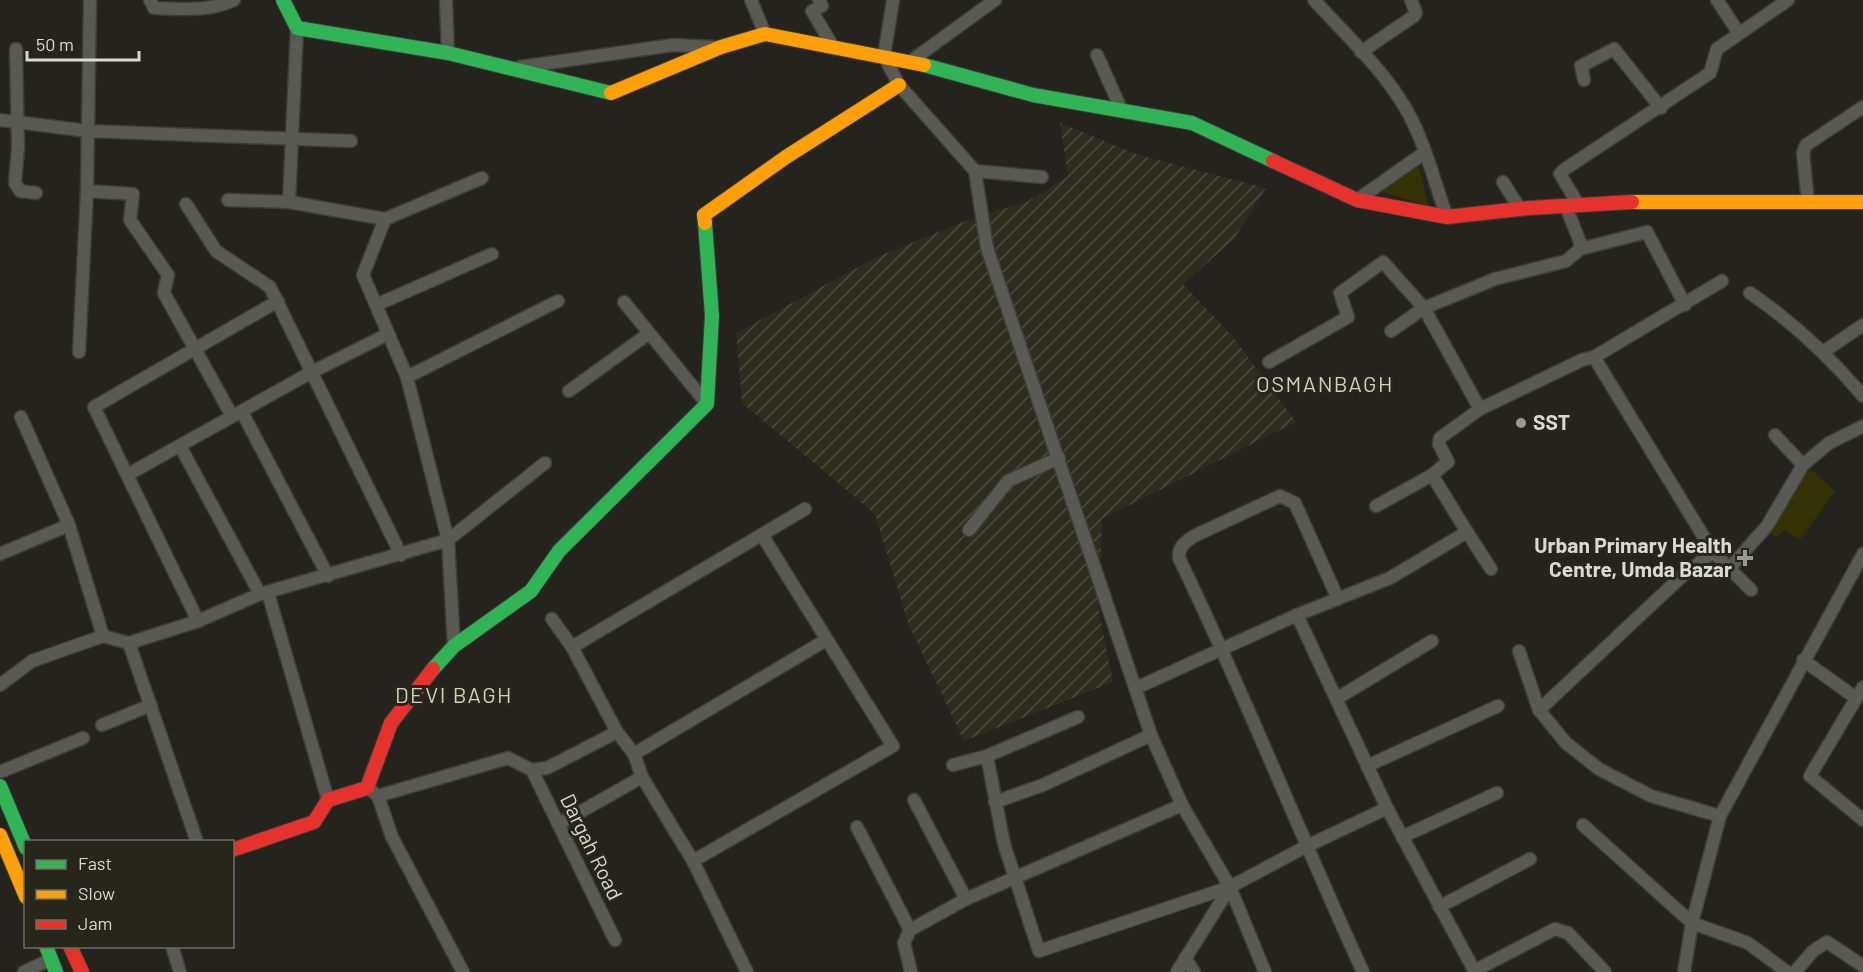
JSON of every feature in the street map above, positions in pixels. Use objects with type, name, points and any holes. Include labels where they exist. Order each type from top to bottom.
[{"type":"main road","points":[[283,0],[297,28],[448,53],[611,93],[721,47],[765,34],[832,45],[911,61],[1033,95],[1192,123],[1357,200],[1447,216],[1653,201],[1863,202]]},
{"type":"main road","points":[[234,849],[314,822],[328,800],[372,792],[392,723],[420,684],[454,646],[531,591],[559,551],[707,404],[712,316],[705,215],[786,158],[899,85]]},
{"type":"main road","points":[[0,786],[24,843]]},
{"type":"main road","points":[[0,835],[24,892]]},
{"type":"main road","points":[[71,948],[82,972]]},
{"type":"street","points":[[79,352],[87,191],[90,0]]},
{"type":"street","points":[[150,0],[154,8],[198,5],[219,7],[234,0]]},
{"type":"street","points":[[446,0],[448,53]]},
{"type":"street","points":[[751,0],[765,34]]},
{"type":"street","points":[[819,0],[822,6],[812,11],[832,45]]},
{"type":"street","points":[[893,0],[884,56],[899,85],[975,171],[987,248],[1151,735],[1182,805],[1230,887],[1265,972]]},
{"type":"street","points":[[911,61],[995,0]]},
{"type":"street","points":[[1314,0],[1361,52],[1405,107],[1419,136],[1447,216]]},
{"type":"street","points":[[1361,52],[1414,16],[1416,13],[1411,0]]},
{"type":"street","points":[[1717,0],[1738,32]]},
{"type":"street","points":[[1580,249],[1572,206],[1560,174],[1710,73],[1717,49],[1738,32],[1788,0]]},
{"type":"street","points":[[289,202],[297,28]]},
{"type":"street","points":[[516,68],[673,45],[721,47]]},
{"type":"street","points":[[16,49],[16,188],[20,191],[36,193]]},
{"type":"street","points":[[1584,80],[1581,66],[1614,49],[1661,108]]},
{"type":"street","points":[[1097,55],[1122,111]]},
{"type":"street","points":[[1808,202],[1803,153],[1806,145],[1863,107]]},
{"type":"street","points":[[0,120],[88,131],[351,141]]},
{"type":"street","points":[[1357,200],[1424,153]]},
{"type":"street","points":[[975,171],[1042,177]]},
{"type":"street","points":[[228,200],[289,202],[385,219],[482,177]]},
{"type":"street","points":[[1503,182],[1520,209]]},
{"type":"street","points":[[87,191],[133,194],[130,220],[168,275],[164,293],[194,349],[237,414],[328,576]]},
{"type":"street","points":[[186,204],[216,251],[270,287],[310,374],[401,555]]},
{"type":"street","points":[[385,219],[363,275],[407,377],[448,540],[454,646]]},
{"type":"street","points":[[1391,331],[1424,308],[1495,279],[1566,261],[1580,249],[1647,232],[1685,305]]},
{"type":"street","points":[[376,305],[492,254]]},
{"type":"street","points":[[1269,362],[1348,317],[1340,293],[1383,262],[1424,308],[1480,409]]},
{"type":"street","points":[[1376,506],[1432,475],[1448,462],[1439,444],[1440,438],[1480,409],[1582,360],[1594,357],[1722,281]]},
{"type":"street","points":[[1750,293],[1780,314],[1823,352],[1863,396]]},
{"type":"street","points":[[407,377],[558,301]]},
{"type":"street","points":[[198,621],[94,407],[278,302]]},
{"type":"street","points":[[624,302],[707,404]]},
{"type":"street","points":[[1823,352],[1863,325]]},
{"type":"street","points":[[127,475],[310,374],[388,334]]},
{"type":"street","points":[[569,391],[648,334]]},
{"type":"street","points":[[1594,357],[1713,552],[1728,570],[1751,590]]},
{"type":"street","points":[[21,417],[69,525],[103,636]]},
{"type":"street","points":[[1728,570],[1767,526],[1803,465],[1829,443],[1863,426]]},
{"type":"street","points":[[1775,435],[1803,465]]},
{"type":"street","points":[[180,446],[264,593],[328,800]]},
{"type":"street","points":[[969,530],[1008,481],[1059,458]]},
{"type":"street","points":[[0,686],[32,661],[103,636],[129,643],[198,621],[264,593],[448,540],[545,463]]},
{"type":"street","points":[[1432,475],[1491,569]]},
{"type":"street","points":[[1338,599],[1295,503],[1280,496],[1194,536],[1182,544],[1178,551],[1179,558],[1222,648],[1305,847],[1363,972]]},
{"type":"street","points":[[572,648],[805,509]]},
{"type":"street","points":[[0,554],[69,525]]},
{"type":"street","points":[[1136,688],[1297,615],[1390,578],[1467,532]]},
{"type":"street","points":[[693,861],[893,746],[762,535]]},
{"type":"street","points":[[1539,710],[1680,578],[1713,552]]},
{"type":"street","points":[[1684,972],[1692,923],[1720,816],[1803,660],[1863,554]]},
{"type":"street","points":[[1297,615],[1387,808],[1474,971],[1556,929],[1568,933],[1605,972]]},
{"type":"street","points":[[552,620],[572,648],[617,732],[634,754],[642,777],[693,861],[747,972]]},
{"type":"street","points":[[634,754],[826,640]]},
{"type":"street","points":[[1336,699],[1432,641]]},
{"type":"street","points":[[129,643],[196,840]]},
{"type":"street","points":[[1519,651],[1539,710],[1566,743],[1599,769],[1652,796],[1720,816]]},
{"type":"street","points":[[1803,660],[1860,693],[1810,776],[1863,820]]},
{"type":"street","points":[[102,725],[151,705]]},
{"type":"street","points":[[1367,766],[1498,706]]},
{"type":"street","points":[[953,765],[987,756],[1077,717]]},
{"type":"street","points":[[463,972],[392,837],[372,792],[508,758],[532,770],[547,768],[617,732]]},
{"type":"street","points":[[994,802],[1043,785],[1151,735]]},
{"type":"street","points":[[0,772],[83,738]]},
{"type":"street","points":[[987,756],[994,802],[1014,879],[1039,951],[1230,887],[1305,847],[1387,808]]},
{"type":"street","name":"Dargah Road","points":[[532,770],[615,940]]},
{"type":"street","points":[[559,824],[642,777]]},
{"type":"street","points":[[1402,837],[1497,793]]},
{"type":"street","points":[[914,800],[966,898]]},
{"type":"street","points":[[911,972],[904,943],[910,930],[966,898],[1182,805]]},
{"type":"street","points":[[1582,825],[1692,923],[1748,943],[1787,972]]},
{"type":"street","points":[[857,827],[910,930]]},
{"type":"street","points":[[1439,907],[1530,859]]},
{"type":"street","points":[[1178,972],[1230,887]]},
{"type":"street","points":[[1795,972],[1820,945],[1827,942],[1835,944],[1863,966]]},
{"type":"street","points":[[173,948],[180,972]]},
{"type":"street","points":[[1185,958],[1194,972]]},
{"type":"street","points":[[24,972],[51,959]]},
{"type":"shaded area","points":[[1060,123],[1139,155],[1266,188],[1234,239],[1183,284],[1233,337],[1296,422],[1102,519],[1099,612],[1113,682],[964,741],[909,626],[875,514],[742,403],[736,333],[879,256],[968,220],[1028,201],[1068,176]]},
{"type":"shaded area","points":[[1416,153],[1428,206],[1366,187]]},
{"type":"shaded area","points":[[1810,469],[1835,491],[1800,540],[1784,530],[1777,537],[1767,531]]},
{"type":"traffic: fast","points":[[283,0],[297,28],[448,53],[611,93]]},
{"type":"traffic: fast","points":[[924,65],[1033,95],[1192,123],[1273,161]]},
{"type":"traffic: fast","points":[[433,669],[454,646],[531,591],[559,551],[707,404],[712,316],[705,223]]},
{"type":"traffic: fast","points":[[0,786],[24,843]]},
{"type":"traffic: fast","points":[[47,948],[56,972]]},
{"type":"traffic: slow","points":[[611,93],[721,47],[765,34],[924,65]]},
{"type":"traffic: slow","points":[[705,223],[704,215],[786,157],[899,85]]},
{"type":"traffic: slow","points":[[1632,202],[1863,202]]},
{"type":"traffic: slow","points":[[0,835],[24,892]]},
{"type":"traffic: jam","points":[[1273,161],[1357,200],[1447,217],[1529,208],[1632,202]]},
{"type":"traffic: jam","points":[[234,849],[314,822],[328,800],[367,788],[391,723],[433,669]]},
{"type":"traffic: jam","points":[[71,948],[82,972]]},
{"type":"place","name":"SST","points":[[1521,423]]},
{"type":"place","name":"Urban Primary Health Centre, Umda Bazar","points":[[1745,558]]},
{"type":"district","name":"OSMANBAGH","points":[[1325,384]]},
{"type":"district","name":"DEVI BAGH","points":[[454,695]]}]
